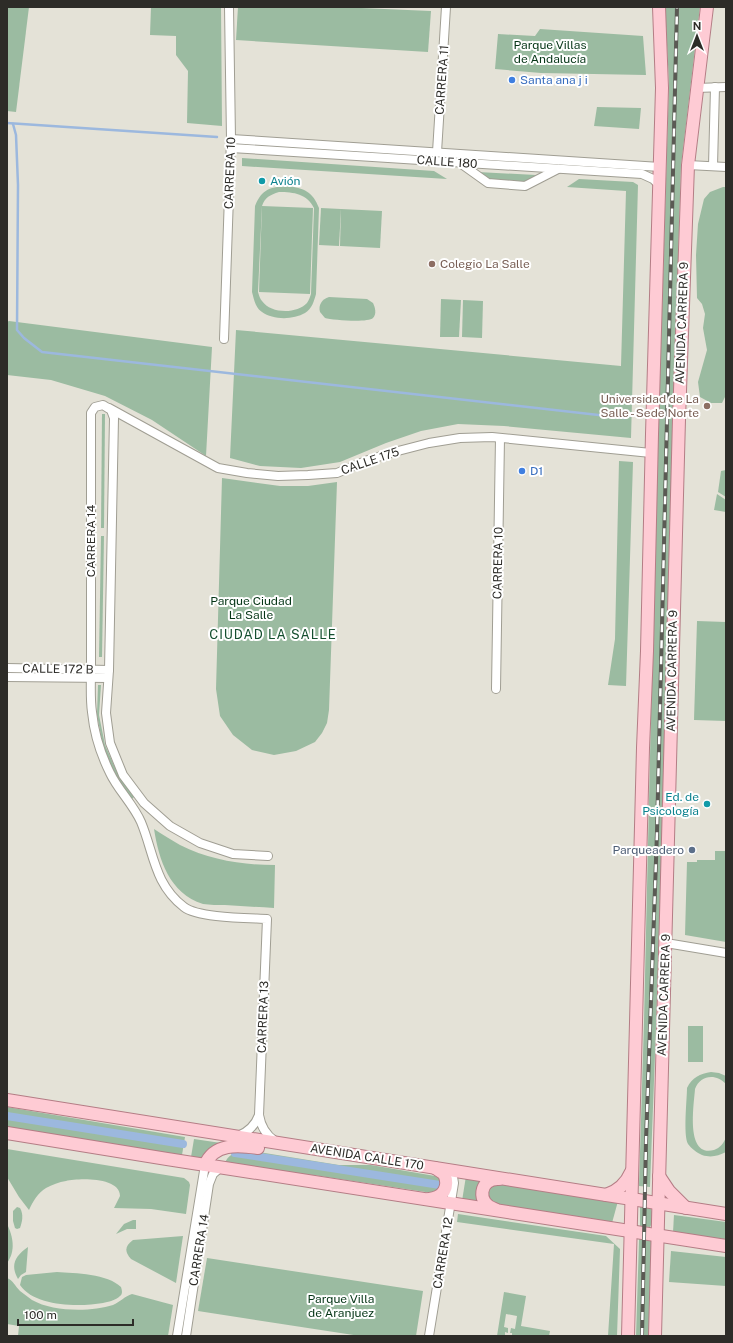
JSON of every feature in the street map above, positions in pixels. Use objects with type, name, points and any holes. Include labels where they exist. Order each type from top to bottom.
[{"type":"main road","points":[[628,1336],[662,88],[659,7]]},
{"type":"main road","name":"AVENIDA CARRERA 9","points":[[655,1336],[679,419],[688,165],[696,88],[707,7]]},
{"type":"main road","name":"AVENIDA CALLE 170","points":[[7,1100],[726,1214]]},
{"type":"main road","points":[[7,1133],[220,1168],[726,1246]]},
{"type":"main road","points":[[205,1165],[210,1157],[216,1152],[223,1148],[236,1146],[276,1150],[342,1153]]},
{"type":"main road","points":[[423,1199],[438,1197],[445,1189],[446,1179],[444,1174],[435,1168]]},
{"type":"main road","points":[[606,1195],[612,1193],[623,1185],[632,1171]]},
{"type":"main road","points":[[659,1175],[669,1192],[686,1208]]},
{"type":"main road","points":[[503,1211],[487,1206],[482,1198],[482,1190],[487,1183],[495,1179],[504,1180]]},
{"type":"street","name":"CARRERA 10","points":[[224,339],[231,148],[228,7]]},
{"type":"street","name":"CARRERA 11","points":[[437,152],[446,7]]},
{"type":"street","points":[[713,166],[715,87]]},
{"type":"street","points":[[696,88],[726,87]]},
{"type":"street","name":"CALLE 180","points":[[231,139],[660,167]]},
{"type":"street","name":"CALLE 180","points":[[231,148],[642,174],[653,179],[659,185]]},
{"type":"street","points":[[460,163],[488,183],[525,186],[558,169]]},
{"type":"street","points":[[688,165],[726,167]]},
{"type":"street","points":[[103,405],[111,410],[114,418],[109,674],[106,713],[110,743],[123,775],[144,803],[170,826],[200,843],[233,854],[268,856]]},
{"type":"street","name":"CALLE 175","points":[[103,405],[218,468],[278,476],[308,476],[337,473],[368,460],[429,443],[460,438],[500,438],[651,453]]},
{"type":"street","name":"CARRERA 14","points":[[103,405],[95,407],[91,413],[92,712],[100,748],[110,774],[140,820]]},
{"type":"street","name":"CARRERA 10","points":[[496,689],[500,438]]},
{"type":"street","name":"CALLE 172 B","points":[[7,668],[109,674]]},
{"type":"street","name":"CALLE 172 B","points":[[7,677],[91,673]]},
{"type":"street","points":[[138,795],[140,820]]},
{"type":"street","name":"CARRERA 13","points":[[140,820],[157,872],[163,884],[185,908],[199,914],[267,919],[259,1115],[261,1125],[266,1133],[277,1143]]},
{"type":"street","points":[[666,943],[726,953]]},
{"type":"street","points":[[237,1136],[249,1130],[255,1124],[259,1115]]},
{"type":"street","name":"CARRERA 14","points":[[177,1336],[205,1165]]},
{"type":"street","name":"CARRERA 14","points":[[186,1336],[209,1184],[213,1174],[220,1168]]},
{"type":"street","name":"CARRERA 12","points":[[429,1336],[454,1183],[452,1171]]},
{"type":"green space","points":[[7,7],[29,7],[16,112],[7,111]]},
{"type":"green space","points":[[151,7],[221,7],[222,126],[187,123],[188,71],[176,55],[176,36],[150,35]]},
{"type":"green space","points":[[238,7],[338,7],[431,11],[428,52],[236,40]]},
{"type":"green space","points":[[665,7],[700,7],[681,166],[660,921],[650,1187],[639,1186],[655,536],[669,83]]},
{"type":"green space","name":"Parque Villas de Andalucía","points":[[540,29],[643,36],[646,75],[541,73],[495,69],[498,34],[535,36]]},
{"type":"green space","points":[[597,107],[641,108],[639,129],[594,126]]},
{"type":"green space","points":[[241,142],[639,168],[639,171],[241,145]]},
{"type":"green space","points":[[242,158],[434,171],[447,179],[242,166]]},
{"type":"green space","points":[[478,172],[536,175],[524,183],[488,180]]},
{"type":"green space","points":[[579,179],[633,182],[638,185],[631,438],[504,426],[458,424],[421,431],[386,443],[340,462],[301,468],[260,466],[230,458],[236,330],[621,366],[626,191],[567,187]]},
{"type":"green space","points":[[281,186],[293,187],[307,192],[314,198],[319,208],[316,294],[311,307],[305,313],[289,318],[272,317],[262,312],[256,305],[252,292],[255,206],[264,192],[271,188]],"holes":[[[285,192],[295,193],[304,197],[314,208],[311,294],[309,300],[303,307],[291,311],[271,308],[261,299],[258,292],[262,206],[266,198],[270,195]]]},
{"type":"green space","points":[[726,187],[726,395],[722,403],[711,403],[700,397],[698,382],[707,350],[703,328],[705,314],[702,304],[697,298],[696,255],[698,224],[704,199],[710,192]]},
{"type":"green space","points":[[262,206],[313,208],[310,294],[259,292]]},
{"type":"green space","points":[[321,208],[341,209],[339,246],[319,245]]},
{"type":"green space","points":[[341,209],[382,211],[380,248],[340,246]]},
{"type":"green space","points":[[329,297],[367,299],[374,305],[375,315],[370,320],[357,321],[325,318],[320,312],[320,305]]},
{"type":"green space","points":[[441,299],[461,300],[459,337],[440,337]]},
{"type":"green space","points":[[463,300],[483,301],[482,338],[462,337]]},
{"type":"green space","points":[[9,321],[212,347],[206,456],[152,420],[105,396],[51,380],[7,375],[7,322]]},
{"type":"green space","points":[[102,414],[105,414],[104,528],[101,528]]},
{"type":"green space","points":[[619,461],[633,462],[626,686],[608,685],[615,639]]},
{"type":"green space","points":[[726,470],[726,497],[718,492],[721,471]]},
{"type":"green space","name":"Parque Ciudad La Salle","points":[[222,478],[280,486],[308,486],[337,482],[329,710],[327,723],[315,742],[296,751],[274,755],[252,750],[233,735],[220,716],[216,689]]},
{"type":"green space","points":[[717,494],[726,500],[726,512],[714,510]]},
{"type":"green space","points":[[101,536],[104,536],[102,657],[99,657]]},
{"type":"green space","points":[[697,621],[726,622],[726,721],[694,720]]},
{"type":"green space","points":[[98,685],[101,685],[99,715],[105,745],[117,772],[134,797],[132,799],[115,774],[103,746],[97,715]]},
{"type":"green space","points":[[154,829],[180,845],[215,858],[238,863],[275,865],[274,908],[203,904],[191,899],[174,884],[168,874],[159,852]]},
{"type":"green space","points":[[715,851],[726,851],[726,942],[685,935],[687,862],[697,862],[697,860],[715,860]]},
{"type":"green space","points":[[688,1026],[703,1026],[703,1062],[688,1062]]},
{"type":"green space","points":[[711,1072],[726,1076],[726,1084],[718,1078],[709,1077],[704,1078],[697,1084],[695,1089],[693,1128],[695,1138],[699,1146],[705,1150],[714,1150],[718,1148],[726,1137],[726,1152],[717,1155],[705,1156],[694,1150],[688,1144],[685,1125],[687,1088],[691,1081],[697,1077]]},
{"type":"green space","points":[[7,1107],[185,1137],[182,1155],[7,1128]]},
{"type":"green space","points":[[194,1139],[221,1143],[215,1145],[201,1158],[191,1157]]},
{"type":"green space","points":[[7,1149],[184,1178],[190,1185],[186,1214],[151,1209],[114,1208],[120,1196],[118,1190],[113,1185],[106,1182],[89,1179],[63,1181],[46,1188],[32,1203],[29,1210],[7,1177]]},
{"type":"green space","points":[[246,1150],[339,1165],[371,1165],[435,1176],[441,1180],[441,1190],[432,1193],[313,1175],[265,1172],[224,1165],[232,1154]]},
{"type":"green space","points":[[466,1176],[483,1179],[479,1204],[462,1201]]},
{"type":"green space","points":[[489,1184],[506,1184],[618,1201],[612,1223],[491,1204],[486,1189]]},
{"type":"green space","points":[[640,1206],[651,1208],[652,1223],[650,1227],[640,1226]]},
{"type":"green space","points":[[17,1207],[20,1208],[22,1221],[20,1228],[17,1229],[15,1228],[13,1221],[13,1211]]},
{"type":"green space","points":[[458,1214],[606,1236],[620,1249],[617,1336],[608,1336],[614,1244],[457,1222]]},
{"type":"green space","points":[[674,1215],[726,1222],[726,1240],[673,1232]]},
{"type":"green space","points":[[136,1220],[136,1229],[127,1229],[116,1234],[124,1224]]},
{"type":"green space","points":[[7,1224],[11,1233],[13,1249],[7,1263]]},
{"type":"green space","points":[[183,1236],[176,1283],[131,1259],[126,1251],[128,1244],[133,1240]]},
{"type":"green space","points":[[640,1238],[652,1240],[650,1336],[636,1336]]},
{"type":"green space","points":[[28,1247],[26,1272],[18,1279],[14,1269],[15,1261],[17,1257]]},
{"type":"green space","points":[[671,1251],[726,1257],[726,1286],[669,1282]]},
{"type":"green space","name":"Parque Villa de Aranjuez","points":[[207,1258],[423,1291],[416,1336],[360,1336],[198,1311]]},
{"type":"green space","points":[[57,1272],[91,1275],[108,1279],[121,1287],[122,1294],[114,1300],[103,1303],[82,1305],[58,1304],[36,1298],[20,1285],[22,1277],[26,1275]]},
{"type":"green space","points":[[7,1278],[32,1300],[50,1307],[61,1309],[83,1310],[104,1307],[113,1305],[132,1294],[173,1305],[168,1336],[18,1336],[19,1326],[7,1324]]},
{"type":"green space","points":[[504,1292],[526,1296],[521,1326],[550,1331],[549,1336],[512,1336],[512,1333],[510,1333],[511,1328],[515,1329],[517,1316],[506,1314],[504,1327],[508,1328],[508,1333],[505,1332],[505,1336],[497,1336]]},
{"type":"waterway","points":[[7,123],[217,137]]},
{"type":"waterway","points":[[13,124],[16,135],[18,185],[17,330],[24,338],[42,352],[625,418]]},
{"type":"waterway","points":[[7,1116],[183,1144]]},
{"type":"waterway","points":[[235,1153],[440,1185]]},
{"type":"railway","points":[[642,1336],[646,1141],[657,832],[677,7]]},
{"type":"place","name":"Santa ana j i","points":[[512,80]]},
{"type":"place","name":"Avión","points":[[262,181]]},
{"type":"place","name":"Colegio La Salle","points":[[432,264]]},
{"type":"place","name":"Universidad de La Salle - Sede Norte","points":[[707,406]]},
{"type":"place","name":"D1","points":[[522,471]]},
{"type":"place","name":"Ed. de Psicología","points":[[707,804]]},
{"type":"place","name":"Parqueadero","points":[[692,850]]},
{"type":"district","name":"CIUDAD LA SALLE","points":[[273,634]]}]
